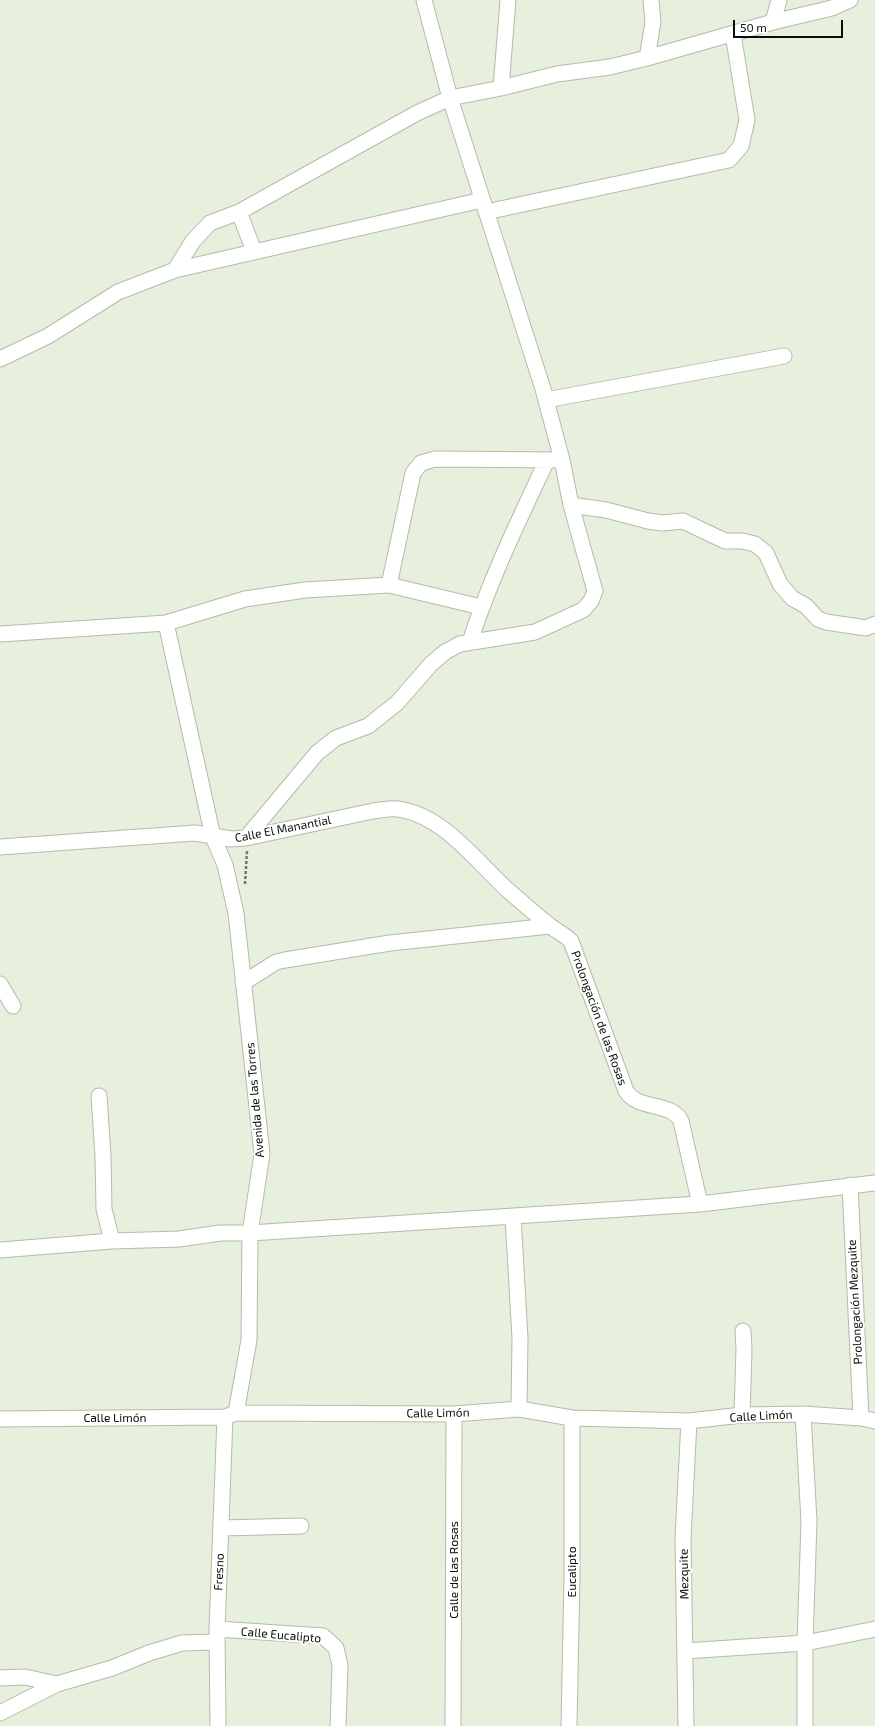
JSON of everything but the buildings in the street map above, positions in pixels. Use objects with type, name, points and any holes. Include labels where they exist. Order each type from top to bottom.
[{"type":"street","points":[[246,838],[317,753],[336,738],[368,726],[396,703],[431,664],[445,652],[460,644],[535,632],[582,610],[591,601],[595,591],[571,506],[554,460],[546,400],[450,98],[424,0]]},
{"type":"street","points":[[501,88],[508,0]]},
{"type":"street","points":[[647,58],[653,22],[651,0]]},
{"type":"street","points":[[773,22],[779,0]]},
{"type":"street","points":[[175,270],[193,241],[210,223],[238,212],[417,113],[450,98],[501,88],[557,74],[610,67],[647,58],[773,22],[832,8],[850,0]]},
{"type":"street","points":[[0,359],[48,336],[118,292],[175,270],[254,251],[728,160],[741,146],[747,120],[734,34]]},
{"type":"street","points":[[238,212],[254,251]]},
{"type":"street","points":[[546,400],[784,356]]},
{"type":"street","points":[[389,585],[413,473],[421,463],[435,459],[554,460]]},
{"type":"street","points":[[470,642],[481,607],[510,540],[554,460]]},
{"type":"street","points":[[571,506],[606,510],[648,521],[662,523],[683,521],[725,541],[755,544],[766,553],[780,584],[792,598],[806,606],[818,619],[826,622],[866,628],[875,624]]},
{"type":"street","points":[[0,634],[166,623],[245,599],[305,590],[389,585],[481,607]]},
{"type":"street","name":"Avenida de las Torres","points":[[166,623],[213,837],[225,866],[236,913],[262,1154],[250,1233],[249,1340],[230,1415]]},
{"type":"street","name":"Calle El Manantial","points":[[0,847],[195,833],[231,839],[246,838],[373,811],[397,809],[422,816]]},
{"type":"street","name":"Prolongación de las Rosas","points":[[422,816],[446,831],[502,885],[550,926],[566,936],[573,946],[623,1086],[629,1096],[639,1102],[674,1112],[681,1121],[700,1204]]},
{"type":"street","points":[[243,983],[276,962],[286,960],[390,943],[550,926]]},
{"type":"street","points":[[0,984],[13,1006]]},
{"type":"street","points":[[99,1096],[103,1156],[104,1209],[112,1241]]},
{"type":"street","points":[[0,1250],[112,1241],[167,1240],[220,1234],[700,1204],[875,1183]]},
{"type":"street","name":"Prolongación Mezquite","points":[[850,1185],[868,1419]]},
{"type":"street","points":[[513,1216],[520,1338],[519,1409]]},
{"type":"street","points":[[742,1415],[744,1349],[743,1331]]},
{"type":"street","name":"Calle Limón","points":[[0,1419],[230,1415],[454,1414],[519,1409],[572,1418],[689,1421],[742,1415],[803,1414],[868,1419]]},
{"type":"street","name":"Calle de las Rosas","points":[[453,1726],[454,1414]]},
{"type":"street","points":[[803,1414],[809,1521],[805,1643],[805,1720]]},
{"type":"street","name":"Fresno","points":[[218,1726],[217,1636],[221,1528],[230,1415]]},
{"type":"street","name":"Eucalipto","points":[[569,1726],[572,1576],[572,1418]]},
{"type":"street","name":"Mezquite","points":[[686,1726],[683,1538],[689,1421]]},
{"type":"street","points":[[221,1528],[301,1526]]},
{"type":"street","points":[[685,1651],[805,1643],[875,1629]]},
{"type":"street","name":"Calle Eucalipto","points":[[0,1713],[57,1684],[112,1668],[149,1653],[182,1643],[217,1636],[324,1636],[336,1648],[340,1666],[338,1726]]},
{"type":"street","points":[[0,1678],[24,1677],[57,1684]]}]
